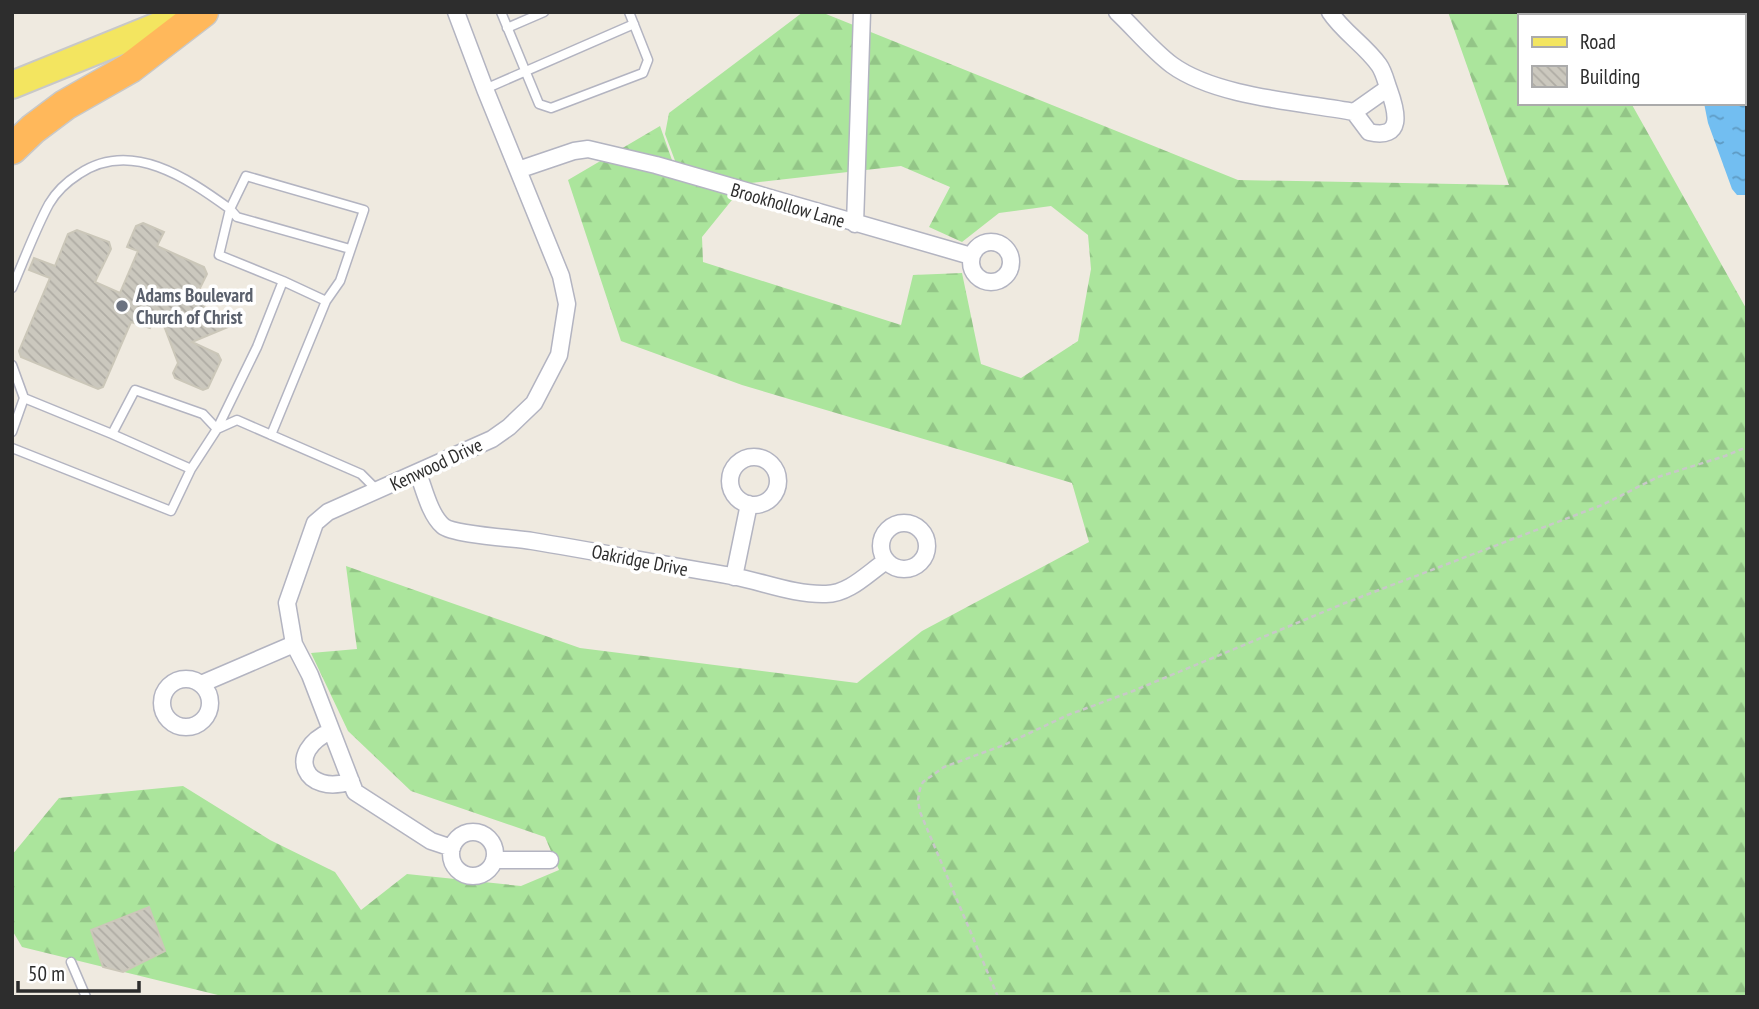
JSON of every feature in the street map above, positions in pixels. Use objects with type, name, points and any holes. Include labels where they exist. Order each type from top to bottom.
[{"type":"highway","points":[[12,149],[65,105],[130,68],[203,12]]},
{"type":"main road","points":[[12,85],[192,12]]},
{"type":"street","name":"Kenwood Drive","points":[[452,848],[431,841],[355,792],[310,675],[293,644],[287,603],[315,523],[328,512],[492,439],[534,403],[559,355],[567,304],[561,276],[456,12]]},
{"type":"street","name":"Brookhollow Lane","points":[[518,170],[574,151],[588,149],[656,165],[855,224],[862,12]]},
{"type":"street","points":[[1117,12],[1172,65],[1203,81],[1238,92],[1354,111],[1388,88]]},
{"type":"street","points":[[1330,12],[1381,67],[1397,110],[1395,125],[1389,132],[1368,132],[1354,111]]},
{"type":"street","points":[[855,224],[971,256]]},
{"type":"street","name":"Oakridge Drive","points":[[418,473],[435,515],[444,527],[734,577],[799,592],[828,594],[844,590],[886,561]]},
{"type":"street","points":[[734,577],[749,504]]},
{"type":"street","points":[[201,684],[293,644]]},
{"type":"street","points":[[331,731],[307,749],[303,763],[306,771],[317,782],[329,785],[351,781]]},
{"type":"street","points":[[477,833],[484,835],[493,846],[494,860],[486,872],[465,875],[454,866],[451,859],[452,848],[463,835],[477,833]]},
{"type":"street","points":[[494,860],[550,860]]},
{"type":"lane","points":[[501,12],[539,104],[551,108],[643,73],[648,60],[629,12]]},
{"type":"lane","points":[[507,28],[544,12]]},
{"type":"lane","points":[[485,89],[634,24]]},
{"type":"lane","points":[[12,288],[50,202],[68,181],[90,166],[121,160],[146,162],[191,181],[237,217],[350,249]]},
{"type":"lane","points":[[271,435],[326,301],[340,281],[364,210],[246,176],[230,209],[219,256],[326,301]]},
{"type":"lane","points":[[12,448],[171,510],[191,469],[217,429],[257,347],[283,281]]},
{"type":"lane","points":[[12,365],[24,398],[12,432]]},
{"type":"lane","points":[[112,434],[135,390],[203,414],[217,429]]},
{"type":"lane","points":[[24,398],[191,469]]},
{"type":"lane","points":[[217,429],[237,420],[361,474],[378,491]]},
{"type":"lane","points":[[71,962],[86,997]]},
{"type":"path","points":[[998,997],[920,812],[920,789],[923,782],[934,773],[1004,745],[1068,715],[1133,691],[1345,603],[1602,505],[1657,477],[1747,447]]},
{"type":"green space","points":[[803,12],[821,12],[1238,180],[1509,185],[1448,12],[1605,12],[1518,14],[1518,105],[1632,105],[1747,310],[1747,997],[226,997],[22,947],[12,930],[12,855],[59,798],[183,786],[270,840],[335,872],[361,910],[407,874],[521,886],[559,870],[545,837],[411,791],[348,731],[311,653],[357,649],[346,566],[580,648],[857,683],[922,631],[1089,542],[1072,483],[742,385],[621,341],[568,180],[660,126],[679,180],[740,190],[702,237],[703,262],[901,325],[913,275],[962,273],[981,364],[1021,378],[1078,341],[1091,269],[1088,235],[1051,206],[999,213],[962,242],[929,227],[950,187],[901,166],[724,186],[677,166],[665,134],[669,113]]},
{"type":"water","points":[[1747,12],[1747,195],[1737,195],[1732,189],[1708,123],[1704,105],[1745,105],[1745,14],[1692,14]]},
{"type":"building","name":"Adams Boulevard Church of Christ","points":[[143,223],[164,232],[157,246],[204,267],[207,274],[196,296],[207,300],[197,323],[228,311],[233,325],[192,342],[218,354],[221,360],[208,388],[203,390],[175,378],[173,373],[178,363],[158,310],[150,328],[131,322],[103,387],[98,389],[21,357],[19,351],[50,278],[29,270],[34,258],[55,266],[68,234],[77,230],[109,242],[111,249],[95,282],[120,293],[138,251],[127,247],[136,226]]},
{"type":"building","points":[[149,907],[165,951],[123,972],[103,967],[91,930]]},
{"type":"place","name":"Adams Boulevard Church of Christ","points":[[122,306]]}]
